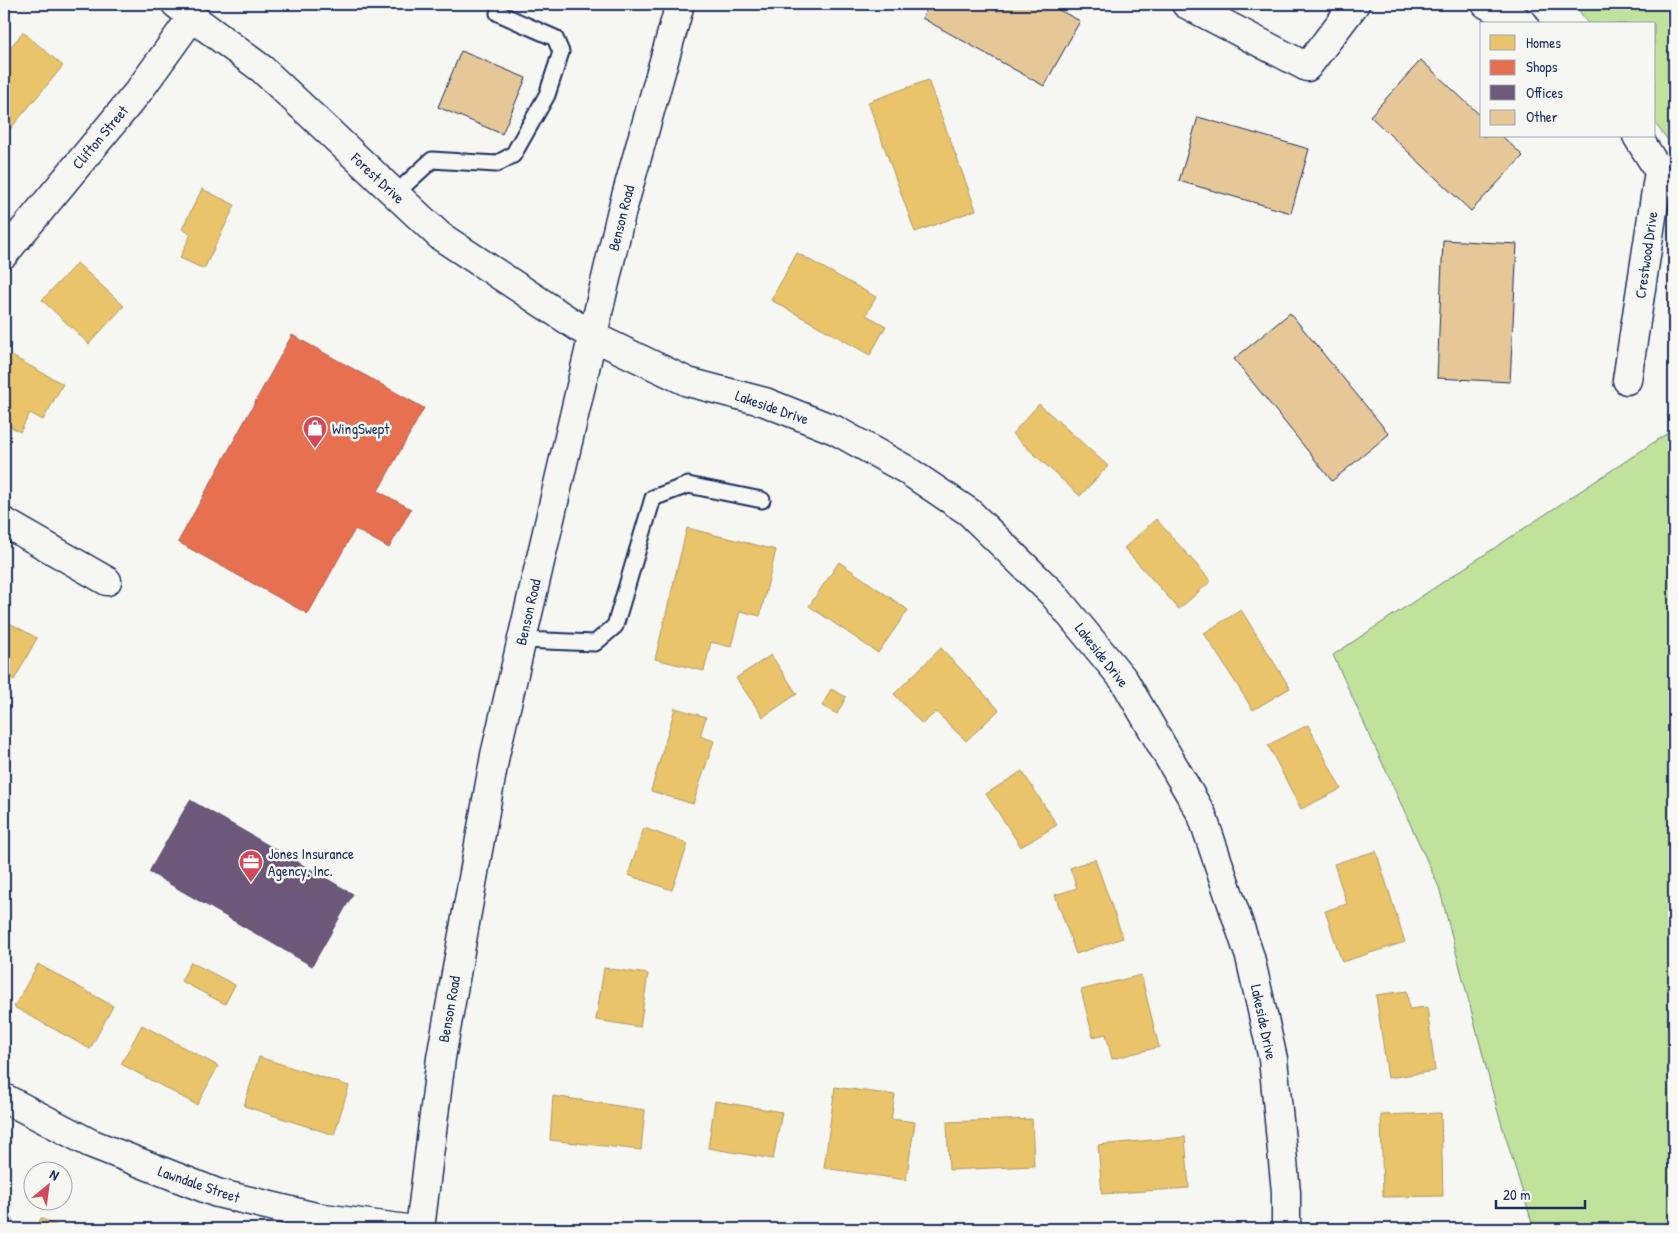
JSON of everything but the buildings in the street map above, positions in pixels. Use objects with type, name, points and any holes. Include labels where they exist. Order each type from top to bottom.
[{"type":"street","name":"Benson Road","points":[[420,1229],[441,1058],[494,755],[621,214],[680,4]]},
{"type":"street","points":[[1186,4],[1308,67],[1355,4]]},
{"type":"street","points":[[1486,4],[1520,22]]},
{"type":"street","name":"Forest Drive","points":[[184,10],[262,69],[440,236],[592,336]]},
{"type":"street","name":"Clifton Street","points":[[4,254],[138,92],[184,10]]},
{"type":"street","name":"Crestwood Drive","points":[[1627,380],[1658,171],[1638,138]]},
{"type":"street","name":"Lakeside Drive","points":[[592,336],[688,382],[765,402],[835,430],[905,469],[969,512],[1054,594],[1124,680],[1202,815],[1250,957],[1273,1058],[1286,1192],[1286,1229]]},
{"type":"street","points":[[4,522],[107,581]]},
{"type":"street","name":"Lawndale Street","points":[[4,1098],[90,1143],[217,1193],[316,1216],[406,1229]]},
{"type":"lane","points":[[396,194],[432,160],[496,164],[513,155],[547,95],[561,52],[555,38],[498,13]]},
{"type":"lane","points":[[522,640],[595,643],[615,626],[654,498],[688,485],[762,500]]},
{"type":"green space","points":[[1575,4],[1674,4],[1674,148],[1656,125],[1656,22],[1587,22]]},
{"type":"green space","points":[[1674,429],[1674,1229],[1534,1229],[1497,1109],[1439,887],[1333,655]]},
{"type":"place","name":"WingSwept","points":[[315,449]]},
{"type":"place","name":"Jones Insurance Agency, Inc.","points":[[251,883]]}]
